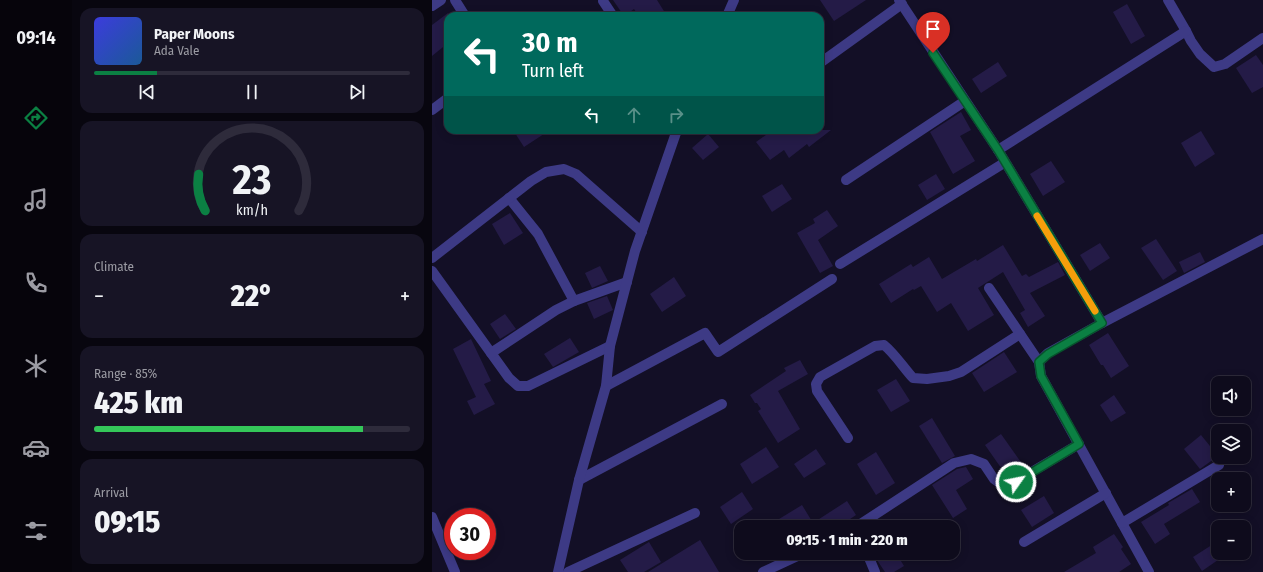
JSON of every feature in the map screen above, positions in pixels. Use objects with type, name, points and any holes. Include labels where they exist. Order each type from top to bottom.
[{"type":"street","points":[[432,6],[441,0]]},
{"type":"street","points":[[455,0],[462,12]]},
{"type":"street","points":[[729,12],[734,0]]},
{"type":"street","points":[[1168,0],[1191,41],[1200,54],[1214,67],[1225,64],[1263,38]]},
{"type":"street","points":[[603,1],[610,12]]},
{"type":"street","points":[[824,60],[901,2],[965,102],[998,150],[1004,163],[1102,323]]},
{"type":"street","points":[[998,150],[1186,31]]},
{"type":"street","points":[[432,110],[444,101]]},
{"type":"street","points":[[846,180],[965,102]]},
{"type":"street","points":[[558,572],[579,480],[606,386],[610,346],[635,251],[676,134]]},
{"type":"street","points":[[840,264],[1004,163]]},
{"type":"street","points":[[432,258],[531,181],[546,172],[564,169],[576,174],[642,232]]},
{"type":"street","points":[[509,198],[538,234],[574,301]]},
{"type":"street","points":[[1039,362],[1048,354],[1102,323],[1263,239]]},
{"type":"street","points":[[432,271],[509,378],[518,386],[528,386],[610,346]]},
{"type":"street","points":[[606,386],[705,333],[718,352],[832,279]]},
{"type":"street","points":[[491,353],[556,310],[574,301],[627,282]]},
{"type":"street","points":[[989,288],[1039,362],[1041,376],[1149,572]]},
{"type":"street","points":[[848,438],[818,391],[816,384],[820,377],[875,346],[884,345],[891,350],[902,366],[913,378],[927,379],[949,376],[961,372],[1020,334]]},
{"type":"street","points":[[579,480],[722,404]]},
{"type":"street","points":[[867,520],[954,463],[971,459],[984,464],[994,479],[1004,487],[1016,482],[1079,444]]},
{"type":"street","points":[[1122,523],[1219,465]]},
{"type":"street","points":[[1024,542],[1106,493]]},
{"type":"street","points":[[568,572],[695,513]]},
{"type":"street","points":[[432,517],[456,572]]},
{"type":"street","points":[[763,572],[789,560]]},
{"type":"street","points":[[870,560],[874,572]]},
{"type":"building","points":[[613,0],[657,0],[664,12],[636,12],[634,9],[630,12],[621,12]]},
{"type":"building","points":[[820,0],[866,0],[834,21]]},
{"type":"building","points":[[1127,4],[1145,36],[1131,44],[1113,12]]},
{"type":"building","points":[[444,16],[444,46],[432,56],[432,25]]},
{"type":"building","points":[[1256,55],[1263,65],[1263,87],[1252,93],[1236,68]]},
{"type":"building","points":[[998,62],[1007,76],[981,93],[972,79]]},
{"type":"building","points":[[961,112],[971,130],[960,136],[975,161],[953,174],[930,132]]},
{"type":"building","points":[[824,130],[831,130],[809,147],[807,144],[789,158],[784,150],[770,160],[756,142],[767,134],[824,134]]},
{"type":"building","points":[[1201,131],[1215,154],[1195,167],[1181,143]]},
{"type":"building","points":[[516,134],[544,134],[524,147]]},
{"type":"building","points":[[708,134],[719,147],[703,160],[692,148]]},
{"type":"building","points":[[1051,161],[1065,182],[1043,196],[1030,174]]},
{"type":"building","points":[[936,174],[945,189],[927,200],[918,185]]},
{"type":"building","points":[[782,184],[792,199],[772,212],[762,196]]},
{"type":"building","points":[[827,210],[838,226],[818,240],[833,266],[820,273],[797,233],[815,223],[813,219]]},
{"type":"building","points":[[510,213],[523,233],[504,245],[492,224]]},
{"type":"building","points":[[1156,239],[1177,271],[1163,280],[1141,248]]},
{"type":"building","points":[[1100,243],[1110,258],[1090,271],[1080,255]]},
{"type":"building","points":[[1003,245],[1022,276],[1026,274],[1029,277],[1058,262],[1065,275],[1030,293],[1045,316],[1028,327],[1020,313],[1025,310],[1003,272],[978,288],[994,315],[968,331],[951,303],[937,312],[921,286],[914,290],[913,289],[891,303],[879,284],[911,264],[913,267],[929,257],[942,279],[976,259],[977,261]]},
{"type":"building","points":[[1200,252],[1205,262],[1184,273],[1179,262]]},
{"type":"building","points":[[600,266],[608,281],[592,288],[585,273]]},
{"type":"building","points":[[674,277],[686,296],[662,312],[650,294]]},
{"type":"building","points":[[607,296],[613,310],[594,319],[587,303]]},
{"type":"building","points":[[505,314],[516,329],[500,339],[490,324]]},
{"type":"building","points":[[1108,333],[1129,366],[1111,378],[1089,345]]},
{"type":"building","points":[[570,338],[579,352],[553,367],[544,354]]},
{"type":"building","points":[[471,339],[491,381],[484,384],[495,404],[474,415],[467,401],[476,397],[453,349]]},
{"type":"building","points":[[1004,352],[1017,372],[984,392],[972,373]]},
{"type":"building","points":[[800,360],[808,374],[778,391],[800,429],[778,443],[758,411],[761,409],[750,395],[786,371],[784,368]]},
{"type":"building","points":[[896,379],[910,401],[891,412],[877,390]]},
{"type":"building","points":[[1114,395],[1126,413],[1111,422],[1100,405]]},
{"type":"building","points":[[932,418],[955,456],[942,463],[919,426]]},
{"type":"building","points":[[1001,434],[1023,465],[1006,475],[985,445]]},
{"type":"building","points":[[1201,435],[1211,447],[1211,461],[1200,469],[1184,449]]},
{"type":"building","points":[[766,447],[779,467],[752,484],[740,464]]},
{"type":"building","points":[[816,449],[826,464],[804,478],[794,464]]},
{"type":"building","points":[[876,452],[895,483],[876,495],[857,464]]},
{"type":"building","points":[[966,467],[973,479],[956,490],[967,509],[953,518],[932,485],[957,469]]},
{"type":"building","points":[[1192,489],[1200,502],[1164,524],[1170,534],[1155,544],[1141,522],[1169,505],[1168,503]]},
{"type":"building","points":[[742,492],[753,509],[737,520],[734,520],[731,524],[720,507]]},
{"type":"building","points":[[1044,496],[1054,513],[1032,527],[1021,510]]},
{"type":"building","points":[[847,501],[856,515],[848,520],[818,520]]},
{"type":"building","points":[[802,505],[811,520],[777,520]]},
{"type":"building","points":[[1114,534],[1123,547],[1121,549],[1131,564],[1119,572],[1064,572],[1096,553],[1093,547]]},
{"type":"building","points":[[700,540],[719,572],[648,572]]},
{"type":"building","points":[[649,542],[661,562],[644,572],[628,572],[620,560]]},
{"type":"building","points":[[1211,545],[1211,560],[1218,560],[1202,571],[1193,557]]},
{"type":"building","points":[[877,560],[900,560],[904,566],[894,572],[885,572]]},
{"type":"slow traffic","points":[[1037,216],[1095,311]]},
{"type":"route","points":[[933,53],[998,150],[1004,163],[1102,323],[1048,354],[1039,362],[1041,376],[1079,444],[1016,482]]}]
